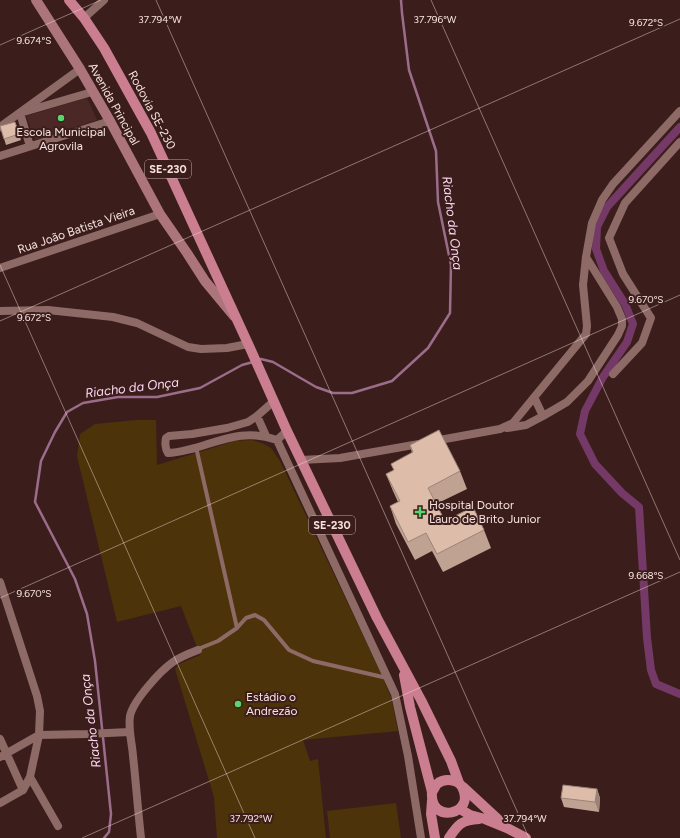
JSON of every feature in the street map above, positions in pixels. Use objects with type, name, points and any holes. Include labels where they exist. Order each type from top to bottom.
[{"type":"main road","name":"Rodovia SE-230","points":[[69,0],[84,18],[104,48],[151,134],[249,346]]},
{"type":"main road","name":"SE-230","points":[[249,346],[287,431],[377,618],[421,700],[451,761],[465,795],[463,805],[457,810],[449,813],[439,811],[433,803],[402,667]]},
{"type":"main road","points":[[435,838],[431,814],[432,795],[437,784],[450,780],[460,784]]},
{"type":"main road","name":"SE-230","points":[[460,784],[507,828]]},
{"type":"main road","name":"SE-230","points":[[457,810],[485,819],[526,838]]},
{"type":"main road","points":[[449,838],[457,810]]},
{"type":"main road","name":"SE-230","points":[[449,838],[456,827],[462,823],[469,820],[485,819]]},
{"type":"street","name":"Avenida Principal","points":[[36,0],[80,69],[160,214],[188,253],[204,281],[236,319]]},
{"type":"street","points":[[84,18],[104,0]]},
{"type":"street","points":[[0,127],[80,69]]},
{"type":"street","points":[[20,113],[92,92]]},
{"type":"street","points":[[500,429],[513,423],[586,334],[587,326],[583,285],[592,223],[602,200],[613,184],[680,111]]},
{"type":"street","points":[[20,113],[30,146]]},
{"type":"street","points":[[0,156],[110,121]]},
{"type":"street","points":[[613,374],[642,342],[652,318],[623,274],[609,238],[625,203],[680,142]]},
{"type":"street","name":"Rua João Batista Vieira","points":[[0,268],[160,214]]},
{"type":"street","points":[[301,460],[340,458],[526,425],[567,402],[588,381],[618,335],[622,326],[622,319],[617,307],[586,257]]},
{"type":"street","points":[[0,312],[48,310],[113,317],[137,323],[188,347],[202,349],[249,346]]},
{"type":"street","points":[[534,397],[543,416]]},
{"type":"street","points":[[274,401],[248,422],[227,428],[170,436],[165,440],[166,450],[168,453],[172,453],[245,434],[266,436],[277,440],[395,694],[408,756],[420,838]]},
{"type":"street","points":[[257,416],[266,436]]},
{"type":"street","points":[[277,440],[287,431]]},
{"type":"street","points":[[0,582],[37,696],[40,711],[38,735],[30,776],[24,790],[0,803]]},
{"type":"street","points":[[141,838],[133,754],[129,732],[130,716],[140,696],[162,671],[174,661],[198,650]]},
{"type":"street","points":[[395,694],[407,694]]},
{"type":"street","points":[[3,755],[38,735],[129,732]]},
{"type":"street","points":[[0,740],[3,755],[24,790]]},
{"type":"street","points":[[30,776],[58,826]]},
{"type":"lane","points":[[196,447],[237,628]]},
{"type":"lane","points":[[198,650],[218,641],[237,628],[246,618],[255,616],[264,620],[289,650],[313,660],[389,679]]},
{"type":"shaded area","name":"Escola Municipal Agrovila","points":[[87,98],[97,120],[35,140],[26,116]]},
{"type":"shaded area","points":[[136,420],[156,420],[157,465],[235,441],[252,440],[271,448],[280,461],[380,671],[391,697],[398,731],[303,740],[310,761],[318,759],[326,838],[217,838],[214,797],[175,669],[179,664],[200,655],[181,606],[117,622],[77,456],[80,434],[95,424]]},
{"type":"shaded area","points":[[396,803],[401,838],[330,838],[327,811]]},
{"type":"building","points":[[15,122],[19,134],[4,139],[0,126]]},
{"type":"building","name":"Hospital Doutor Lauro de Brito Junior","points":[[439,430],[460,471],[428,488],[445,521],[473,507],[484,530],[437,554],[426,533],[408,542],[390,506],[400,501],[386,474],[394,470],[391,464],[413,452],[410,445]]},
{"type":"building","points":[[563,785],[597,789],[595,802],[561,798]]},
{"type":"waterway","name":"Riacho da Onça","points":[[258,360],[261,359],[273,362],[316,387],[333,393],[352,393],[392,381],[428,348],[450,313],[451,265],[438,202],[436,151],[409,70],[401,0]]},
{"type":"waterway","points":[[680,127],[607,207],[597,227],[596,249],[604,271],[625,304],[633,324],[627,342],[603,377],[585,411],[580,434],[595,464],[622,493],[639,507],[647,638],[651,670],[656,684],[680,694]]},
{"type":"waterway","name":"Riacho da Onça","points":[[104,838],[109,832],[111,814],[95,661],[87,614],[75,579],[35,502],[41,461],[55,432],[67,412],[83,403],[118,397],[157,397],[200,388],[242,365],[253,362]]},
{"type":"place","name":"Escola Municipal Agrovila","points":[[61,118]]},
{"type":"place","name":"Hospital Doutor Lauro de Brito Junior","points":[[420,512]]},
{"type":"place","name":"Estádio o Andrezão","points":[[238,704]]}]
